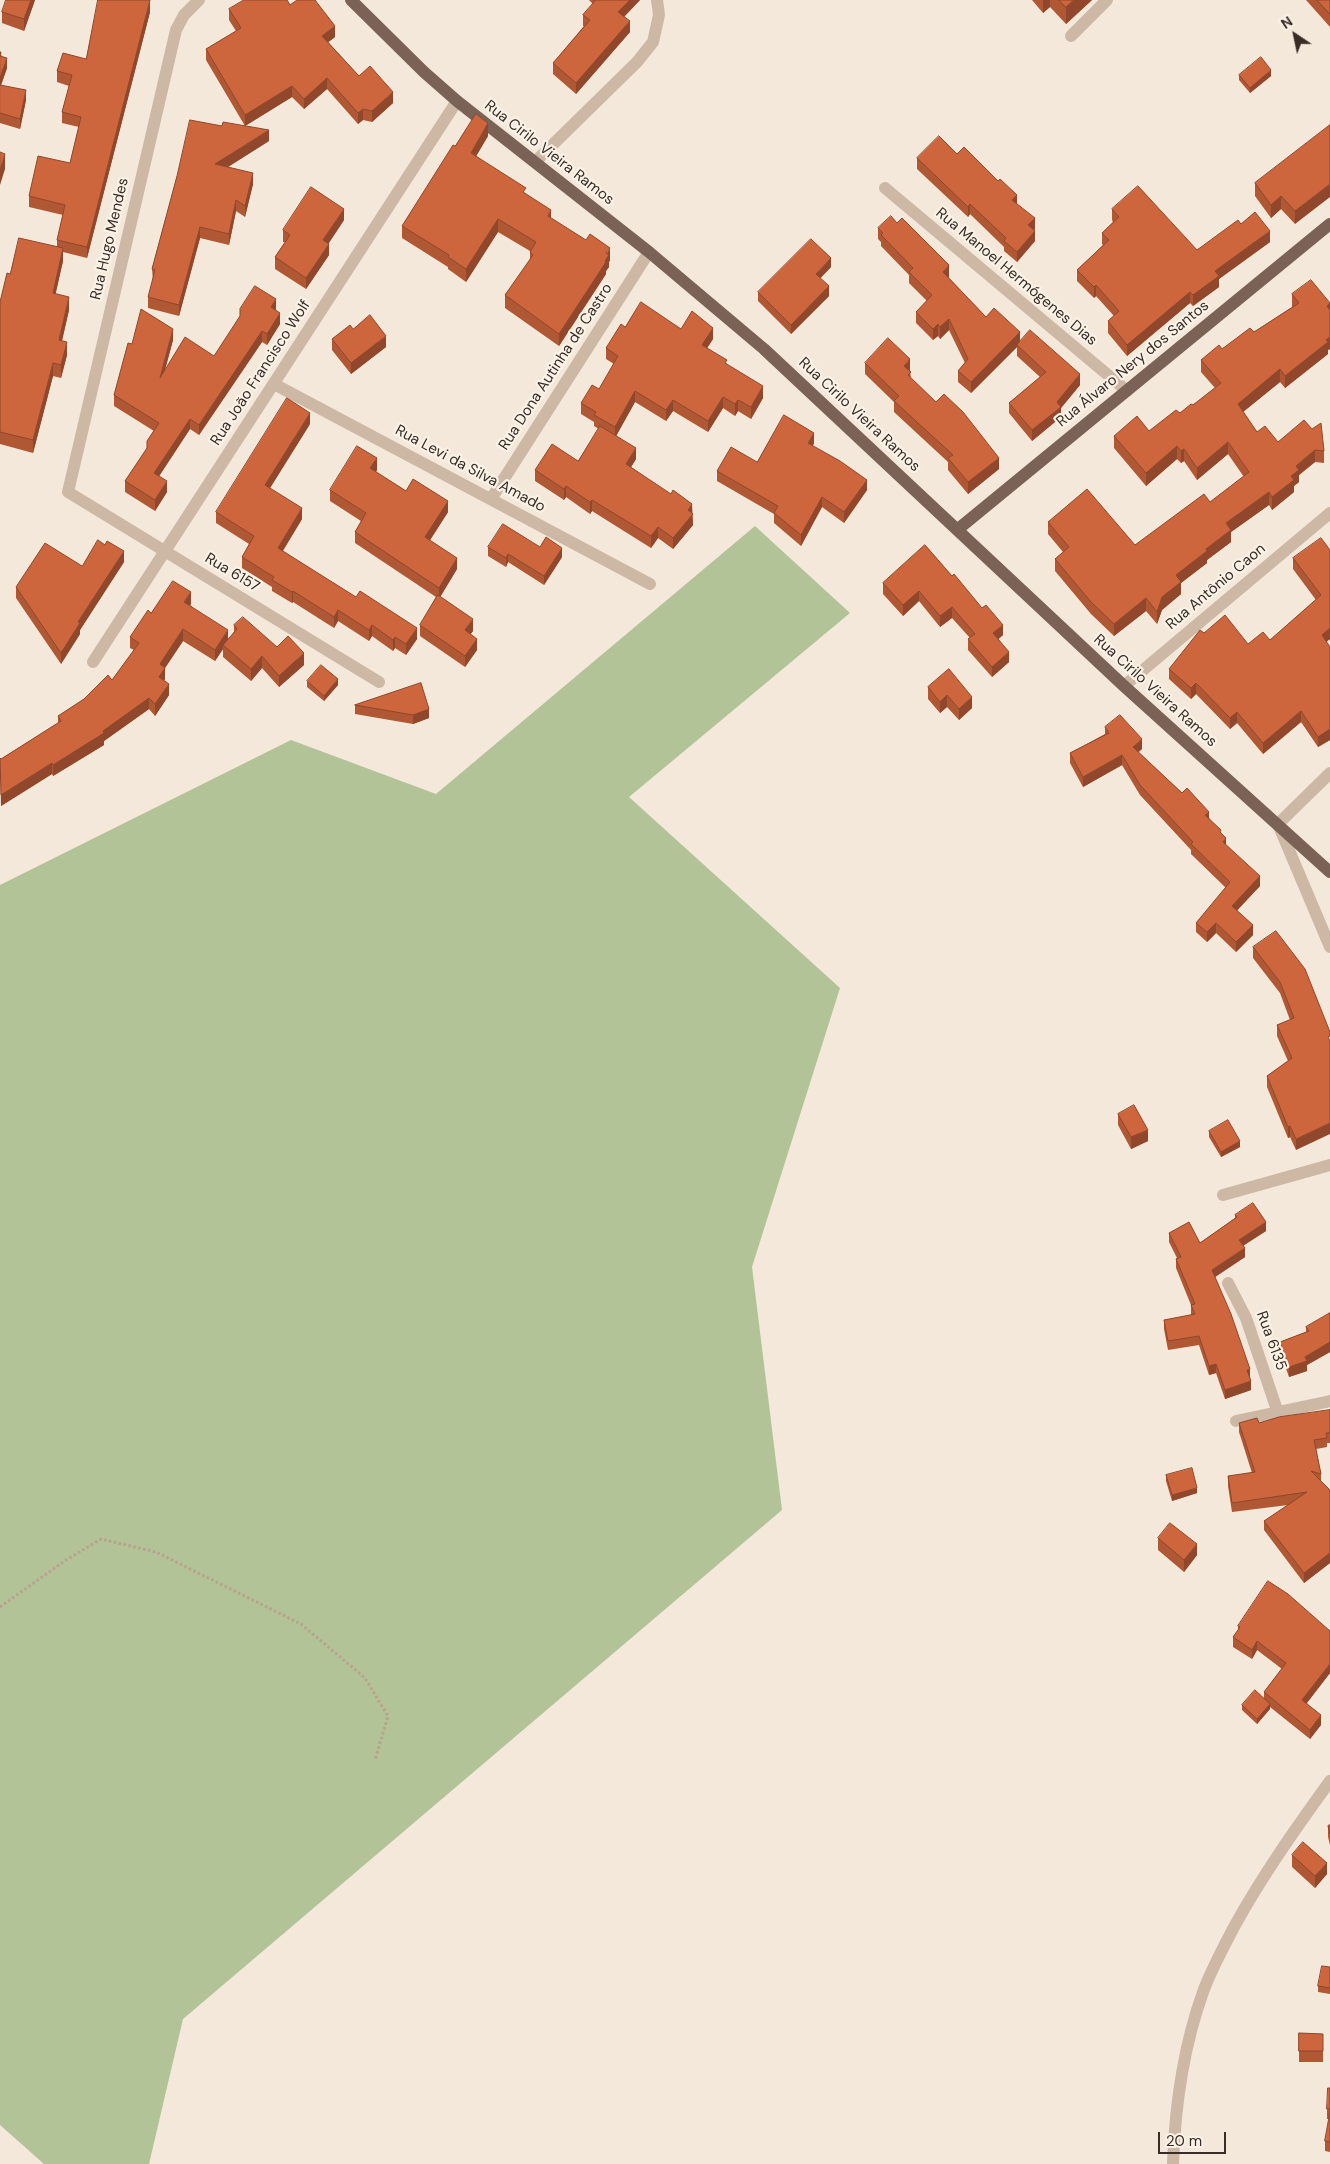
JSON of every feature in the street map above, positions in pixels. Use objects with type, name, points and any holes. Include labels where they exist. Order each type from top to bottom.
[{"type":"main road","name":"Rua Cirilo Vieira Ramos","points":[[351,0],[424,72],[457,101],[649,252],[764,350],[1124,686],[1330,872]]},
{"type":"main road","name":"Rua Álvaro Nery dos Santos","points":[[958,530],[1330,224]]},
{"type":"street","name":"Rua Hugo Mendes","points":[[68,492],[176,30],[184,15],[199,0]]},
{"type":"street","points":[[535,162],[636,62],[653,42],[659,15],[656,0]]},
{"type":"street","points":[[1071,36],[1107,0]]},
{"type":"street","name":"Rua João Francisco Wolf","points":[[93,662],[457,101]]},
{"type":"street","name":"Rua Manoel Hermógenes Dias","points":[[885,188],[1127,391]]},
{"type":"street","name":"Rua Dona Autinha de Castro","points":[[491,499],[649,252]]},
{"type":"street","name":"Rua Levi da Silva Amado","points":[[274,384],[650,584]]},
{"type":"street","name":"Rua 6157","points":[[68,492],[379,682]]},
{"type":"street","name":"Rua Antônio Caon","points":[[1124,686],[1330,514]]},
{"type":"street","points":[[1330,773],[1278,824],[1330,947]]},
{"type":"street","points":[[1223,1195],[1330,1165]]},
{"type":"street","name":"Rua 6135","points":[[1228,1283],[1249,1326],[1278,1413]]},
{"type":"street","points":[[1236,1421],[1330,1401]]},
{"type":"street","points":[[1173,2164],[1175,2112],[1188,2041],[1203,1991],[1225,1944],[1259,1882],[1330,1781]]},
{"type":"path","points":[[0,1607],[66,1560],[101,1539],[156,1552],[301,1624],[365,1678],[388,1716],[375,1760]]},
{"type":"green space","points":[[755,526],[850,613],[629,797],[840,988],[752,1267],[782,1510],[183,2019],[149,2164],[44,2164],[0,2125],[0,885],[291,740],[436,794]]},
{"type":"building","points":[[6,0],[31,0],[24,19],[2,12]]},
{"type":"building","points":[[98,0],[150,0],[87,247],[57,240],[65,205],[29,196],[38,156],[70,163],[81,117],[62,112],[72,75],[57,71],[63,53],[86,59]]},
{"type":"building","points":[[244,0],[287,0],[290,5],[297,0],[315,0],[335,26],[322,36],[359,76],[370,66],[393,92],[372,111],[363,109],[358,113],[327,78],[304,99],[292,86],[245,115],[206,49],[241,28],[229,9]]},
{"type":"building","points":[[596,0],[630,0],[618,12],[630,21],[576,83],[553,63],[590,20],[583,15]]},
{"type":"building","points":[[1059,0],[1074,0],[1066,7]]},
{"type":"building","points":[[1317,0],[1330,0],[1330,14]]},
{"type":"building","points":[[0,56],[7,58],[0,78]]},
{"type":"building","points":[[1261,57],[1271,70],[1250,88],[1239,75]]},
{"type":"building","points":[[0,85],[26,90],[20,119],[0,113]]},
{"type":"building","points":[[476,114],[488,123],[471,153],[526,188],[523,192],[551,210],[548,216],[586,240],[590,234],[610,248],[606,253],[609,255],[606,262],[559,334],[505,295],[533,255],[530,252],[536,242],[498,219],[466,269],[448,257],[449,255],[402,226],[453,145],[455,146]]},
{"type":"building","points":[[190,120],[222,126],[223,122],[269,130],[215,164],[253,173],[245,206],[236,200],[229,234],[200,227],[179,305],[148,297],[155,270],[152,269]]},
{"type":"building","points":[[1330,125],[1330,184],[1295,211],[1281,196],[1271,205],[1255,183]]},
{"type":"building","points":[[939,136],[957,154],[964,147],[998,181],[1000,179],[1017,195],[1012,200],[1035,218],[1028,225],[1035,231],[1017,252],[1004,241],[1006,238],[970,204],[968,207],[917,158]]},
{"type":"building","points":[[0,152],[5,154],[0,170]]},
{"type":"building","points":[[1138,186],[1197,250],[1238,220],[1241,224],[1255,212],[1270,231],[1215,271],[1219,276],[1193,295],[1190,292],[1127,345],[1108,321],[1119,311],[1096,285],[1094,287],[1077,270],[1109,240],[1102,233],[1119,217],[1112,209]]},
{"type":"building","points":[[311,187],[344,209],[323,240],[329,244],[306,278],[275,257],[290,235],[283,230]]},
{"type":"building","points":[[891,216],[897,223],[902,218],[949,265],[943,272],[986,317],[994,308],[1020,332],[971,382],[958,371],[968,359],[949,319],[940,327],[938,324],[933,329],[916,312],[932,295],[909,272],[913,268],[881,235],[883,233],[878,228]]},
{"type":"building","points":[[19,238],[63,248],[53,293],[69,297],[59,340],[67,342],[61,365],[53,363],[33,440],[0,432],[0,302],[7,273],[10,274]]},
{"type":"building","points":[[811,239],[831,258],[816,274],[829,286],[791,325],[758,292]]},
{"type":"building","points":[[1311,280],[1330,303],[1327,306],[1330,310],[1330,337],[1326,340],[1328,342],[1285,376],[1280,369],[1238,404],[1257,432],[1265,426],[1278,442],[1304,420],[1312,429],[1321,423],[1324,451],[1315,450],[1296,466],[1299,470],[1291,476],[1294,480],[1272,497],[1269,492],[1226,523],[1231,530],[1176,575],[1181,582],[1162,597],[1157,612],[1146,598],[1114,624],[1091,602],[1055,559],[1069,547],[1048,522],[1087,489],[1135,545],[1204,494],[1210,502],[1249,472],[1228,442],[1197,468],[1184,449],[1181,451],[1177,446],[1146,473],[1114,436],[1137,416],[1149,431],[1176,410],[1180,413],[1191,404],[1193,405],[1221,383],[1201,360],[1219,345],[1222,349],[1250,328],[1254,332],[1299,303],[1292,294]]},
{"type":"building","points":[[255,286],[276,299],[271,307],[280,313],[267,334],[262,331],[199,425],[190,419],[154,473],[167,481],[155,500],[125,481],[147,448],[147,441],[159,423],[114,395],[128,343],[132,344],[141,309],[173,329],[160,378],[185,337],[214,356],[240,316],[240,309]]},
{"type":"building","points":[[641,302],[681,329],[692,311],[713,328],[702,345],[727,360],[725,363],[763,386],[751,407],[738,400],[735,404],[723,397],[708,421],[673,400],[666,410],[635,391],[615,427],[594,415],[596,412],[581,403],[592,385],[599,389],[618,356],[606,348],[621,324],[625,327]]},
{"type":"building","points":[[370,315],[386,336],[351,363],[332,339],[350,325],[353,329]]},
{"type":"building","points":[[1030,330],[1080,374],[1057,402],[1061,407],[1032,430],[1009,403],[1046,372],[1017,345]]},
{"type":"building","points":[[888,338],[910,359],[904,366],[911,372],[908,375],[936,402],[944,394],[963,412],[999,458],[968,482],[948,458],[953,455],[894,401],[899,396],[865,363]]},
{"type":"building","points":[[287,398],[310,413],[265,485],[302,508],[278,548],[356,597],[360,591],[417,628],[406,644],[395,637],[393,640],[372,625],[369,630],[338,610],[334,617],[272,580],[274,577],[242,557],[254,536],[216,512]]},
{"type":"building","points":[[784,415],[814,433],[808,443],[840,461],[867,480],[844,512],[822,497],[801,535],[774,513],[778,506],[717,471],[731,447],[757,462]]},
{"type":"building","points":[[600,426],[636,448],[626,464],[671,494],[673,490],[692,504],[688,510],[693,514],[673,538],[658,527],[651,536],[592,500],[590,502],[566,486],[564,489],[535,470],[552,444],[578,461]]},
{"type":"building","points":[[357,446],[377,458],[370,468],[406,491],[413,479],[448,501],[425,537],[457,558],[439,588],[355,532],[366,513],[330,490]]},
{"type":"building","points":[[503,524],[540,547],[546,537],[562,548],[544,576],[508,554],[506,558],[488,547]]},
{"type":"building","points":[[1321,538],[1330,550],[1330,628],[1322,635],[1330,647],[1330,729],[1318,737],[1301,711],[1263,743],[1237,712],[1230,718],[1196,683],[1191,688],[1169,669],[1200,630],[1204,633],[1225,615],[1248,644],[1263,632],[1270,640],[1321,595],[1293,558]]},
{"type":"building","points":[[98,540],[105,545],[107,541],[124,551],[78,622],[80,623],[61,653],[16,587],[45,543],[82,566]]},
{"type":"building","points":[[925,545],[952,576],[954,574],[982,608],[986,605],[1003,625],[993,633],[1009,652],[992,667],[968,639],[975,634],[952,607],[940,616],[919,591],[903,605],[883,583]]},
{"type":"building","points":[[173,581],[191,592],[184,602],[228,630],[215,650],[183,629],[160,664],[165,668],[159,677],[169,684],[155,704],[149,698],[103,731],[104,733],[1,795],[0,758],[61,721],[58,716],[84,699],[108,675],[112,680],[139,643],[130,637],[148,610],[151,613]]},
{"type":"building","points":[[438,595],[473,619],[465,630],[477,639],[465,656],[420,625]]},
{"type":"building","points":[[243,617],[277,647],[288,636],[304,653],[279,676],[262,656],[251,669],[223,645],[237,629],[234,625]]},
{"type":"building","points":[[321,665],[338,679],[324,696],[307,681]]},
{"type":"building","points":[[949,669],[972,697],[959,709],[947,695],[940,702],[928,687]]},
{"type":"building","points":[[421,683],[429,709],[413,715],[355,705]]},
{"type":"building","points":[[1120,715],[1142,739],[1133,747],[1182,793],[1187,788],[1209,812],[1205,815],[1221,830],[1220,832],[1226,838],[1223,842],[1260,876],[1232,906],[1253,925],[1236,942],[1216,923],[1207,932],[1196,923],[1230,882],[1191,844],[1193,842],[1140,785],[1122,755],[1083,777],[1070,753],[1109,733],[1105,727]]},
{"type":"building","points":[[1276,931],[1305,969],[1330,1032],[1328,1037],[1330,1041],[1330,1123],[1296,1139],[1290,1126],[1288,1127],[1267,1076],[1292,1058],[1277,1025],[1294,1018],[1280,982],[1253,947]]},
{"type":"building","points":[[1134,1105],[1148,1130],[1131,1137],[1118,1114]]},
{"type":"building","points":[[1228,1120],[1240,1141],[1221,1152],[1209,1131]]},
{"type":"building","points":[[1253,1203],[1266,1222],[1239,1240],[1245,1248],[1212,1270],[1231,1314],[1250,1369],[1247,1370],[1251,1381],[1225,1390],[1216,1364],[1209,1366],[1199,1336],[1168,1341],[1164,1320],[1195,1314],[1191,1305],[1195,1304],[1176,1259],[1181,1257],[1169,1233],[1189,1222],[1200,1243],[1237,1217],[1235,1215]]},
{"type":"building","points":[[1330,1313],[1330,1342],[1305,1357],[1307,1361],[1289,1367],[1280,1342],[1309,1331],[1306,1327]]},
{"type":"building","points":[[1330,1410],[1330,1433],[1326,1433],[1327,1438],[1314,1440],[1321,1474],[1311,1471],[1330,1490],[1330,1553],[1304,1573],[1264,1521],[1307,1492],[1232,1503],[1228,1476],[1255,1472],[1239,1423],[1257,1418],[1259,1423],[1279,1417]]},
{"type":"building","points":[[1192,1468],[1197,1488],[1172,1495],[1166,1475]]},
{"type":"building","points":[[1170,1523],[1197,1544],[1184,1560],[1158,1538]]},
{"type":"building","points":[[1268,1581],[1288,1594],[1330,1631],[1330,1664],[1302,1700],[1321,1715],[1310,1730],[1264,1692],[1286,1663],[1257,1641],[1252,1650],[1233,1637],[1240,1627],[1238,1626]]},
{"type":"building","points":[[1255,1690],[1270,1704],[1257,1719],[1242,1705]]},
{"type":"building","points":[[1303,1842],[1327,1863],[1315,1876],[1292,1855]]},
{"type":"building","points":[[1322,1966],[1330,1967],[1330,1988],[1318,1986]]},
{"type":"building","points":[[1299,2033],[1323,2034],[1323,2051],[1299,2051]]},
{"type":"building","points":[[1328,2088],[1330,2088],[1330,2109],[1327,2109]]},
{"type":"building","points":[[1330,2112],[1330,2142],[1325,2141]]}]
